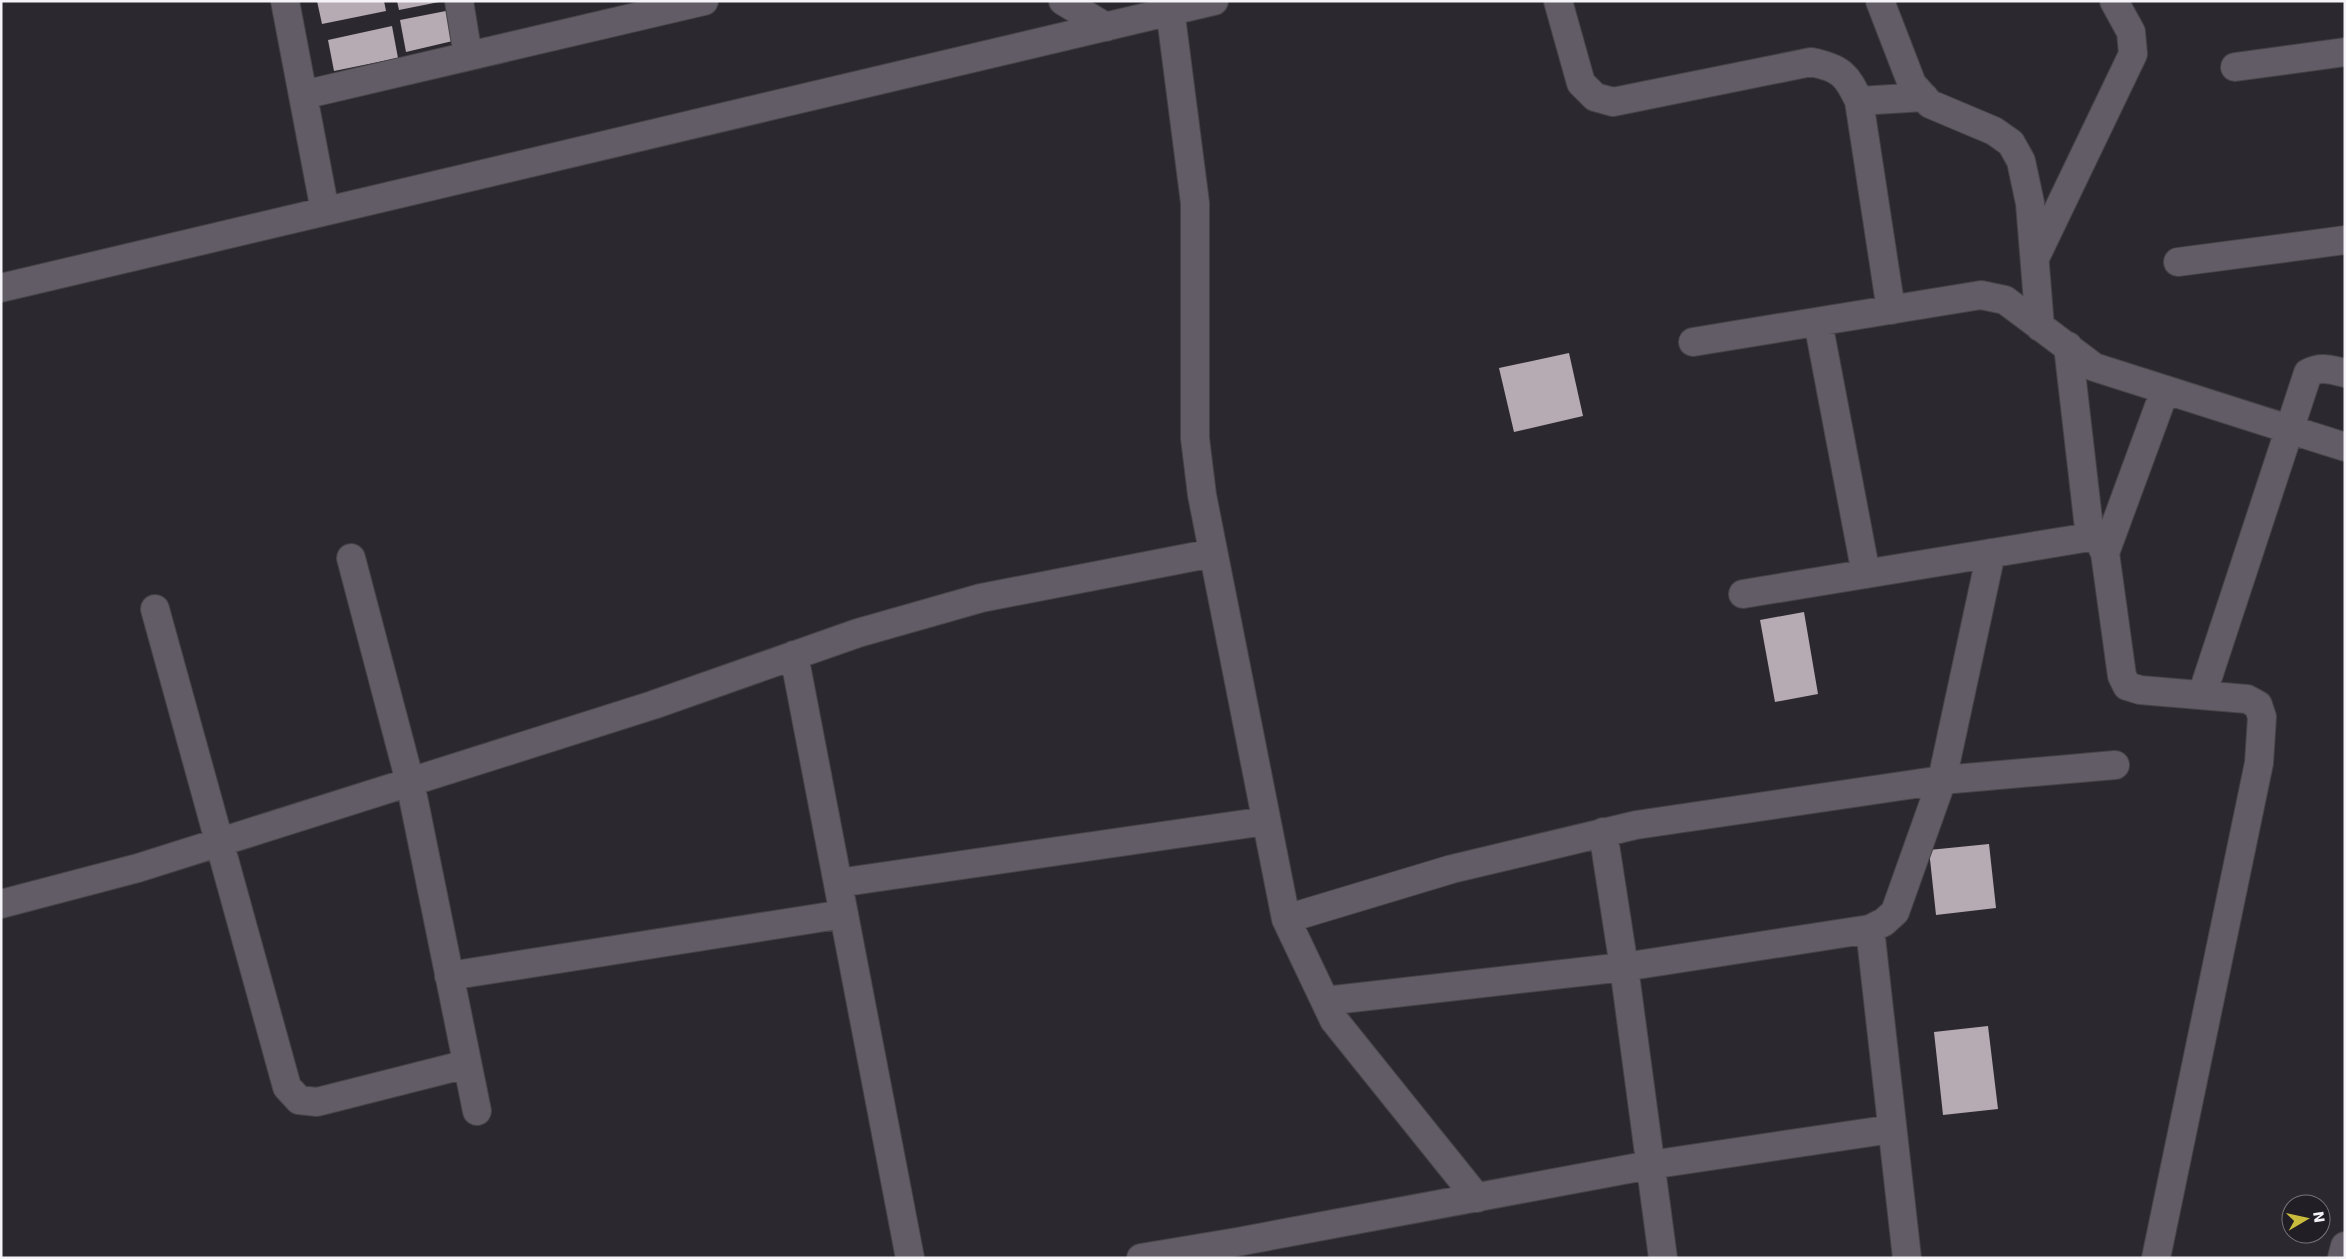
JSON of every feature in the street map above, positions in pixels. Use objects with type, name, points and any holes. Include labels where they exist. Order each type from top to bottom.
[{"type":"street","points":[[285,1],[325,211]]},
{"type":"street","points":[[459,1],[468,56]]},
{"type":"street","points":[[303,95],[704,1]]},
{"type":"street","points":[[1062,1],[1106,26]]},
{"type":"street","points":[[1,288],[1106,26],[1169,6],[1214,1]]},
{"type":"street","points":[[1558,1],[1581,83],[1595,97],[1613,102],[1811,62],[1830,66],[1849,80],[1859,101],[1890,310]]},
{"type":"street","points":[[1880,1],[1912,84],[1930,104],[1994,131],[2011,143],[2021,161],[2030,203],[2040,326]]},
{"type":"street","points":[[2034,259],[2132,54],[2131,32],[2114,1]]},
{"type":"street","points":[[1169,6],[1195,203],[1195,438],[1202,495],[1286,919],[1334,1020],[1478,1198]]},
{"type":"street","points":[[2235,67],[2345,52]]},
{"type":"street","points":[[1859,101],[1924,97]]},
{"type":"street","points":[[2178,262],[2345,240]]},
{"type":"street","points":[[1693,342],[1981,295],[2004,300],[2094,367],[2345,447]]},
{"type":"street","points":[[1818,322],[1866,574]]},
{"type":"street","points":[[2068,346],[2098,545],[2122,676],[2127,686],[2140,690],[2248,699],[2258,705],[2262,717],[2259,764],[2156,1258]]},
{"type":"street","points":[[2202,695],[2308,373],[2317,368],[2326,368],[2345,373]]},
{"type":"street","points":[[2098,545],[2165,390]]},
{"type":"street","points":[[1743,594],[1991,553],[2098,545]]},
{"type":"street","points":[[1,904],[138,868],[410,782],[653,705],[858,633],[980,598],[1213,553]]},
{"type":"street","points":[[1325,1001],[1624,966],[1870,929],[1884,922],[1895,912],[1942,780],[1991,553]]},
{"type":"street","points":[[350,558],[410,782],[477,1111]]},
{"type":"street","points":[[155,609],[287,1087],[299,1100],[317,1102],[467,1064]]},
{"type":"street","points":[[794,655],[910,1258]]},
{"type":"street","points":[[1286,919],[1452,869],[1636,825],[1942,780],[2115,765]]},
{"type":"street","points":[[838,883],[1266,821]]},
{"type":"street","points":[[1603,832],[1624,966],[1663,1258]]},
{"type":"street","points":[[449,976],[844,914]]},
{"type":"street","points":[[1870,929],[1907,1258]]},
{"type":"street","points":[[1141,1258],[1478,1198],[1650,1165],[1892,1130]]},
{"type":"street","points":[[2342,1258],[2345,1246]]},
{"type":"building","points":[[317,1],[384,1],[386,11],[322,24]]},
{"type":"building","points":[[397,1],[439,1],[439,2],[399,10]]},
{"type":"building","points":[[451,10],[457,40],[406,52],[400,20]]},
{"type":"building","points":[[392,26],[398,58],[334,71],[328,40]]},
{"type":"building","points":[[1569,353],[1583,416],[1514,432],[1499,368]]},
{"type":"building","points":[[1804,612],[1818,694],[1775,702],[1760,620]]},
{"type":"building","points":[[1989,844],[1996,908],[1936,915],[1929,850]]},
{"type":"building","points":[[1988,1026],[1998,1109],[1943,1115],[1934,1032]]}]
